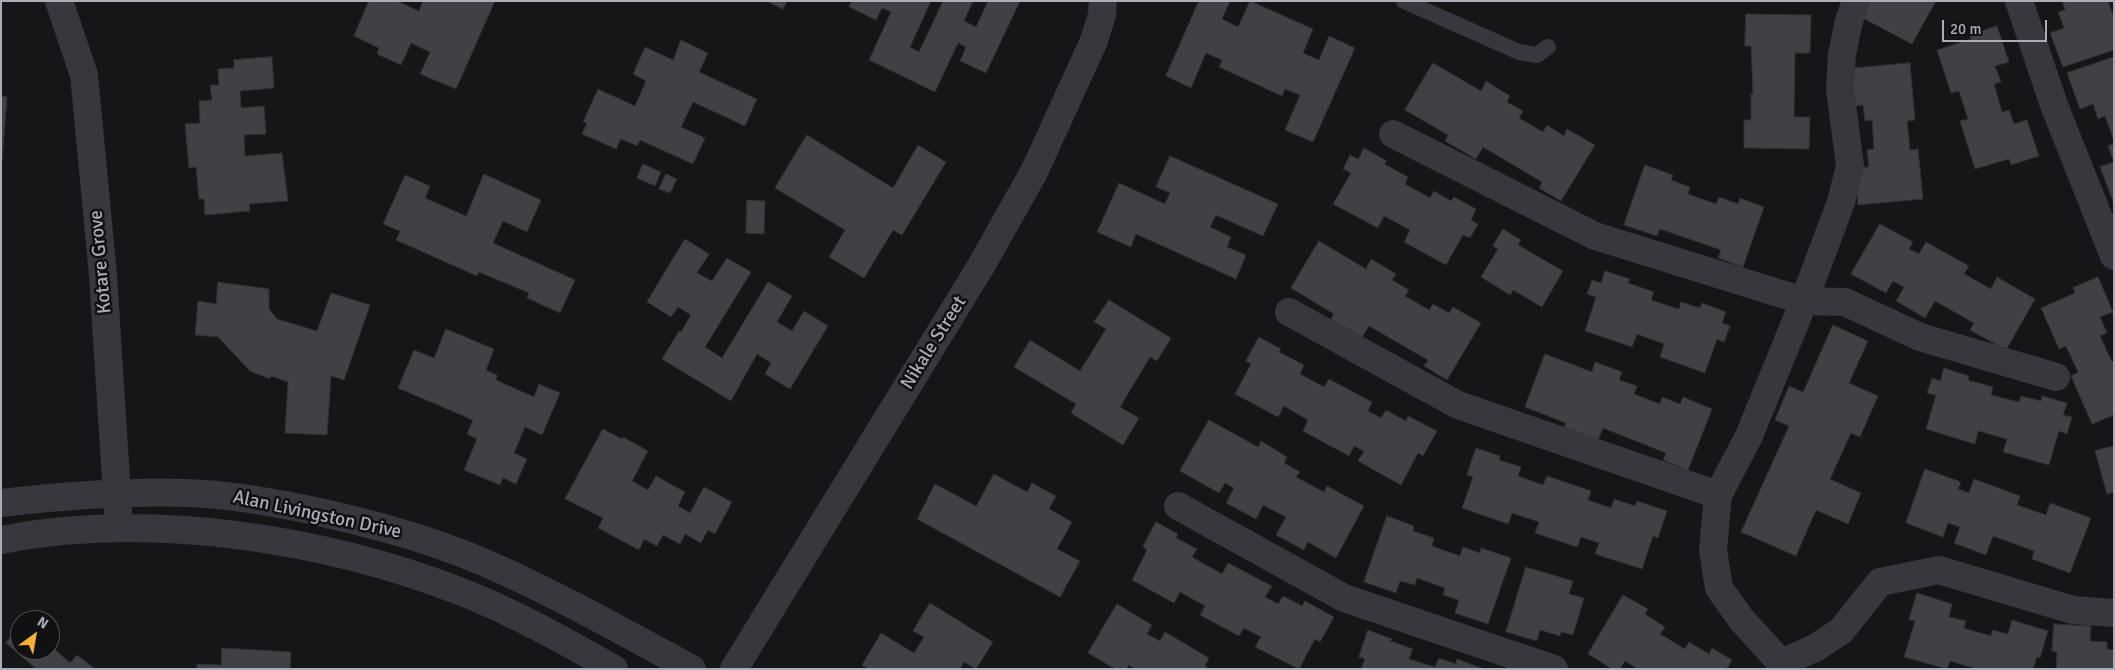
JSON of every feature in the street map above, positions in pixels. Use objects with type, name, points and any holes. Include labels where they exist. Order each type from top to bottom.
[{"type":"street","name":"Kotare Grove","points":[[58,1],[84,75],[103,275],[119,528]]},
{"type":"street","name":"Nikale Street","points":[[734,669],[981,266],[1034,172],[1093,43],[1102,15],[1103,1]]},
{"type":"street","points":[[1856,1],[1849,21],[1842,54],[1840,89],[1850,166],[1841,202],[1804,301],[1749,436],[1718,495],[1713,550],[1719,588],[1742,619],[1782,666],[1841,632],[1880,582],[1938,570],[2073,610],[2114,613]]},
{"type":"street","points":[[2019,1],[2054,105],[2114,256]]},
{"type":"street","points":[[1393,134],[1595,236],[1804,301],[1845,302],[1920,337],[2056,378]]},
{"type":"street","points":[[1289,312],[1458,404],[1718,495]]},
{"type":"street","name":"Alan Livingston Drive","points":[[1,504],[51,497],[117,493],[187,493],[233,497],[364,522],[410,535],[482,561],[552,594],[692,669]]},
{"type":"street","points":[[1178,506],[1344,598],[1554,669]]},
{"type":"street","name":"Alan Livingston Drive","points":[[1,540],[69,530],[119,528],[230,535],[285,542],[400,570],[463,592],[519,617],[614,669]]},
{"type":"lane","points":[[1404,1],[1519,52],[1537,55],[1548,47]]},
{"type":"building","points":[[369,1],[397,1],[419,11],[423,1],[495,1],[456,89],[420,74],[430,52],[411,43],[401,65],[377,54],[379,48],[354,36]]},
{"type":"building","points":[[767,1],[787,1],[783,9]]},
{"type":"building","points":[[852,1],[931,1],[910,47],[919,52],[943,1],[973,1],[964,21],[976,27],[988,1],[1020,1],[986,73],[960,61],[966,47],[958,43],[935,92],[869,60],[891,12],[882,8],[876,20],[849,7]]},
{"type":"building","points":[[1199,1],[1230,1],[1222,19],[1238,27],[1250,1],[1313,29],[1303,53],[1319,60],[1329,36],[1355,48],[1313,142],[1285,130],[1300,95],[1285,89],[1282,96],[1219,67],[1222,60],[1206,53],[1191,88],[1166,76]]},
{"type":"building","points":[[1862,1],[1936,1],[1912,44],[1855,14]]},
{"type":"building","points":[[2062,1],[2108,1],[2114,18],[2114,50],[2063,67],[2050,33],[2064,28],[2058,12],[2065,10]]},
{"type":"building","points":[[1746,14],[1811,15],[1810,53],[1795,53],[1794,117],[1810,117],[1809,149],[1744,148],[1744,120],[1751,120],[1751,94],[1753,94],[1751,46],[1745,46]]},
{"type":"building","points":[[1997,26],[2009,62],[1995,66],[2001,82],[1994,84],[2002,112],[2009,110],[2014,124],[2027,120],[2039,156],[2011,165],[2009,159],[1975,169],[1960,121],[1968,119],[1959,91],[1951,93],[1937,50],[1971,39],[1970,35]]},
{"type":"building","points":[[681,40],[708,53],[699,72],[757,99],[745,126],[693,102],[681,127],[705,138],[693,164],[640,140],[637,146],[621,139],[616,149],[582,134],[587,123],[583,122],[598,89],[635,106],[646,81],[633,74],[645,47],[673,60]]},
{"type":"building","points":[[272,57],[274,88],[240,91],[241,108],[264,106],[266,134],[244,135],[245,156],[282,153],[288,201],[249,204],[250,211],[205,215],[204,199],[199,199],[196,167],[189,168],[185,124],[200,123],[199,101],[212,100],[210,85],[219,85],[218,69],[234,68],[234,60]]},
{"type":"building","points":[[2114,57],[2114,141],[2105,116],[2098,119],[2093,104],[2080,109],[2067,73]]},
{"type":"building","points":[[1433,63],[1481,91],[1486,81],[1510,96],[1507,102],[1523,111],[1519,118],[1543,132],[1547,125],[1564,136],[1567,129],[1595,145],[1561,201],[1539,188],[1542,182],[1483,147],[1476,159],[1445,141],[1448,135],[1405,110]]},
{"type":"building","points":[[1910,63],[1915,120],[1907,121],[1910,150],[1918,149],[1923,199],[1858,205],[1855,168],[1869,167],[1867,150],[1874,149],[1872,120],[1865,121],[1863,105],[1849,107],[1846,69]]},
{"type":"building","points":[[1,96],[7,97],[2,161],[1,161]]},
{"type":"building","points":[[807,135],[893,188],[918,145],[946,162],[902,235],[893,230],[864,278],[829,257],[845,230],[775,188]]},
{"type":"building","points":[[2114,144],[2114,162],[2108,146]]},
{"type":"building","points":[[1364,148],[1387,161],[1384,164],[1408,177],[1405,184],[1430,198],[1434,191],[1451,201],[1454,197],[1476,209],[1471,220],[1478,224],[1470,238],[1463,235],[1446,265],[1404,242],[1410,230],[1384,216],[1378,228],[1333,204],[1351,173],[1343,169],[1350,155],[1358,159]]},
{"type":"building","points":[[1170,156],[1278,204],[1263,236],[1216,215],[1210,227],[1231,237],[1227,247],[1246,255],[1236,279],[1136,234],[1131,247],[1097,232],[1119,183],[1165,204],[1170,193],[1156,187]]},
{"type":"building","points":[[2114,162],[2114,201],[2113,201],[2100,167]]},
{"type":"building","points":[[643,164],[661,172],[655,186],[637,178]]},
{"type":"building","points":[[1645,165],[1673,175],[1671,180],[1690,187],[1688,194],[1716,204],[1719,197],[1738,204],[1740,198],[1764,207],[1743,267],[1718,258],[1721,250],[1660,229],[1657,236],[1624,225]]},
{"type":"building","points":[[484,174],[541,200],[527,232],[503,221],[493,243],[575,280],[560,313],[527,298],[529,293],[479,272],[477,276],[396,240],[400,231],[383,224],[405,175],[430,186],[425,198],[466,216]]},
{"type":"building","points":[[666,174],[677,179],[670,193],[659,189]]},
{"type":"building","points":[[747,200],[765,201],[764,234],[746,233]]},
{"type":"building","points":[[1880,224],[1913,242],[1909,249],[1919,254],[1926,242],[1969,266],[1964,274],[1991,289],[1997,277],[2035,299],[2006,350],[1970,330],[1974,323],[1935,301],[1925,318],[1896,301],[1904,287],[1893,281],[1886,293],[1851,274]]},
{"type":"building","points":[[1503,229],[1521,240],[1518,245],[1563,271],[1542,307],[1513,290],[1510,295],[1481,277],[1498,249],[1493,246]]},
{"type":"building","points":[[685,239],[709,254],[697,273],[712,281],[727,258],[751,272],[705,347],[722,358],[768,282],[792,296],[777,322],[792,331],[804,311],[828,326],[790,389],[765,374],[771,363],[757,354],[731,401],[662,359],[691,315],[678,307],[671,317],[647,302]]},
{"type":"building","points":[[1319,241],[1366,269],[1371,259],[1396,274],[1392,280],[1409,290],[1405,296],[1429,310],[1433,304],[1449,313],[1453,307],[1481,323],[1447,380],[1424,366],[1428,360],[1369,326],[1362,337],[1331,319],[1334,314],[1291,288]]},
{"type":"building","points":[[1605,271],[1630,279],[1628,283],[1654,292],[1651,300],[1679,309],[1681,302],[1700,308],[1702,303],[1726,312],[1722,323],[1730,326],[1724,342],[1717,339],[1705,373],[1660,357],[1664,344],[1637,334],[1632,347],[1585,331],[1596,297],[1587,294],[1592,280],[1601,283]]},
{"type":"building","points":[[2098,277],[2113,312],[2100,317],[2107,333],[2100,336],[2112,362],[2114,361],[2114,415],[2092,424],[2071,376],[2078,372],[2066,346],[2059,349],[2041,308],[2075,293],[2073,288]]},
{"type":"building","points":[[218,282],[269,289],[269,309],[277,319],[317,331],[331,293],[370,305],[344,380],[331,376],[327,435],[285,433],[288,382],[271,376],[270,379],[250,371],[218,337],[195,335],[198,301],[216,304]]},
{"type":"building","points":[[1109,300],[1171,338],[1157,361],[1150,357],[1120,407],[1139,418],[1123,445],[1071,413],[1076,404],[1014,367],[1030,340],[1080,371],[1106,329],[1094,322]]},
{"type":"building","points":[[1833,325],[1868,341],[1849,383],[1878,396],[1860,437],[1851,433],[1830,479],[1861,493],[1848,524],[1816,510],[1796,556],[1741,532],[1789,426],[1775,420],[1789,386],[1803,392]]},
{"type":"building","points":[[446,329],[494,349],[486,370],[497,375],[496,380],[534,397],[539,384],[560,393],[542,435],[525,427],[514,453],[527,459],[516,484],[503,478],[500,485],[464,470],[477,439],[467,434],[473,420],[398,388],[414,350],[434,358]]},
{"type":"building","points":[[1259,337],[1281,349],[1279,352],[1304,365],[1300,374],[1324,387],[1329,379],[1372,402],[1368,411],[1381,418],[1386,410],[1406,421],[1408,416],[1437,431],[1423,456],[1418,453],[1401,485],[1358,461],[1364,451],[1354,446],[1349,456],[1303,431],[1308,420],[1284,406],[1278,417],[1235,394],[1251,364],[1246,361]]},
{"type":"building","points":[[1545,354],[1592,372],[1595,362],[1622,372],[1619,380],[1637,386],[1634,394],[1660,404],[1662,397],[1680,404],[1683,397],[1712,409],[1688,470],[1663,460],[1666,453],[1603,428],[1598,440],[1564,427],[1566,423],[1525,407]]},
{"type":"building","points":[[1944,368],[1969,376],[1968,380],[1993,387],[1991,395],[2019,402],[2021,396],[2041,401],[2042,396],[2067,403],[2063,415],[2072,417],[2067,434],[2059,431],[2049,465],[2003,452],[2007,439],[1978,431],[1975,444],[1926,429],[1936,395],[1927,393],[1932,378],[1940,381]]},
{"type":"building","points":[[1209,420],[1258,447],[1261,441],[1287,457],[1284,463],[1300,472],[1296,477],[1324,492],[1327,486],[1364,506],[1336,558],[1308,542],[1304,550],[1276,535],[1286,517],[1263,505],[1256,519],[1226,503],[1234,488],[1225,483],[1219,493],[1180,471]]},
{"type":"building","points":[[603,429],[622,439],[623,437],[648,451],[632,481],[648,490],[656,476],[685,492],[678,506],[690,513],[704,487],[732,502],[715,534],[708,530],[701,543],[685,534],[680,544],[663,535],[657,546],[644,539],[639,550],[598,528],[603,518],[565,499]]},
{"type":"building","points":[[2114,446],[2114,492],[2107,494],[2095,451]]},
{"type":"building","points":[[1476,448],[1500,456],[1499,460],[1521,467],[1518,476],[1543,485],[1547,476],[1591,491],[1588,500],[1611,508],[1614,499],[1635,506],[1637,501],[1667,511],[1658,538],[1653,536],[1642,569],[1595,554],[1599,543],[1581,537],[1577,547],[1535,533],[1539,522],[1512,513],[1508,524],[1462,508],[1473,477],[1467,475]]},
{"type":"building","points":[[1925,469],[1961,482],[1958,489],[1969,493],[1974,479],[2020,496],[2017,505],[2046,515],[2050,503],[2091,518],[2070,573],[2032,559],[2034,551],[1993,536],[1986,555],[1954,543],[1960,527],[1948,523],[1943,537],[1906,523]]},
{"type":"building","points":[[994,474],[1027,492],[1032,483],[1056,496],[1049,509],[1072,522],[1057,549],[1080,561],[1060,597],[917,519],[935,484],[976,506]]},
{"type":"building","points":[[1387,516],[1414,526],[1413,531],[1434,538],[1432,546],[1460,556],[1463,547],[1480,553],[1481,548],[1511,558],[1488,624],[1455,613],[1459,600],[1443,595],[1445,588],[1417,578],[1415,585],[1400,581],[1396,593],[1364,582]]},
{"type":"building","points":[[1156,522],[1178,534],[1176,538],[1197,549],[1192,557],[1222,574],[1228,563],[1272,586],[1265,597],[1278,604],[1283,596],[1302,606],[1305,601],[1334,617],[1320,642],[1315,639],[1299,669],[1255,647],[1261,637],[1244,628],[1239,636],[1200,615],[1205,606],[1180,592],[1174,603],[1132,580],[1147,550],[1143,547]]},
{"type":"building","points":[[1526,567],[1573,581],[1569,594],[1584,598],[1573,635],[1561,632],[1560,636],[1540,630],[1537,641],[1506,632]]},
{"type":"building","points":[[1917,593],[1952,604],[1949,617],[1966,621],[1964,628],[1991,636],[1993,630],[2008,634],[2012,620],[2048,631],[2040,658],[2037,657],[2033,669],[1977,669],[1950,661],[1947,669],[1904,657],[1915,621],[1909,620]]},
{"type":"building","points":[[1623,595],[1648,609],[1645,614],[1665,627],[1660,634],[1685,649],[1689,642],[1709,654],[1712,648],[1732,660],[1727,669],[1638,669],[1625,661],[1620,669],[1612,669],[1588,654]]},
{"type":"building","points":[[930,603],[993,642],[976,669],[964,662],[960,669],[869,669],[862,665],[881,633],[914,653],[924,637],[913,631]]},
{"type":"building","points":[[1117,604],[1152,625],[1147,634],[1160,641],[1165,632],[1209,658],[1205,666],[1210,669],[1135,669],[1129,665],[1126,669],[1115,669],[1088,653]]},
{"type":"building","points":[[2054,624],[2091,626],[2090,641],[2107,642],[2107,649],[2114,650],[2114,669],[2056,669],[2057,652],[2052,651]]},
{"type":"building","points":[[1368,630],[1392,639],[1390,641],[1413,649],[1409,659],[1435,667],[1439,658],[1456,664],[1457,659],[1484,669],[1361,669],[1365,659],[1359,657]]},
{"type":"building","points":[[10,638],[10,646],[6,643]]},
{"type":"building","points":[[222,648],[291,652],[290,669],[197,669],[197,664],[221,665]]},
{"type":"building","points":[[60,654],[70,663],[77,655],[95,669],[32,669],[34,667],[26,660],[60,660]]}]
